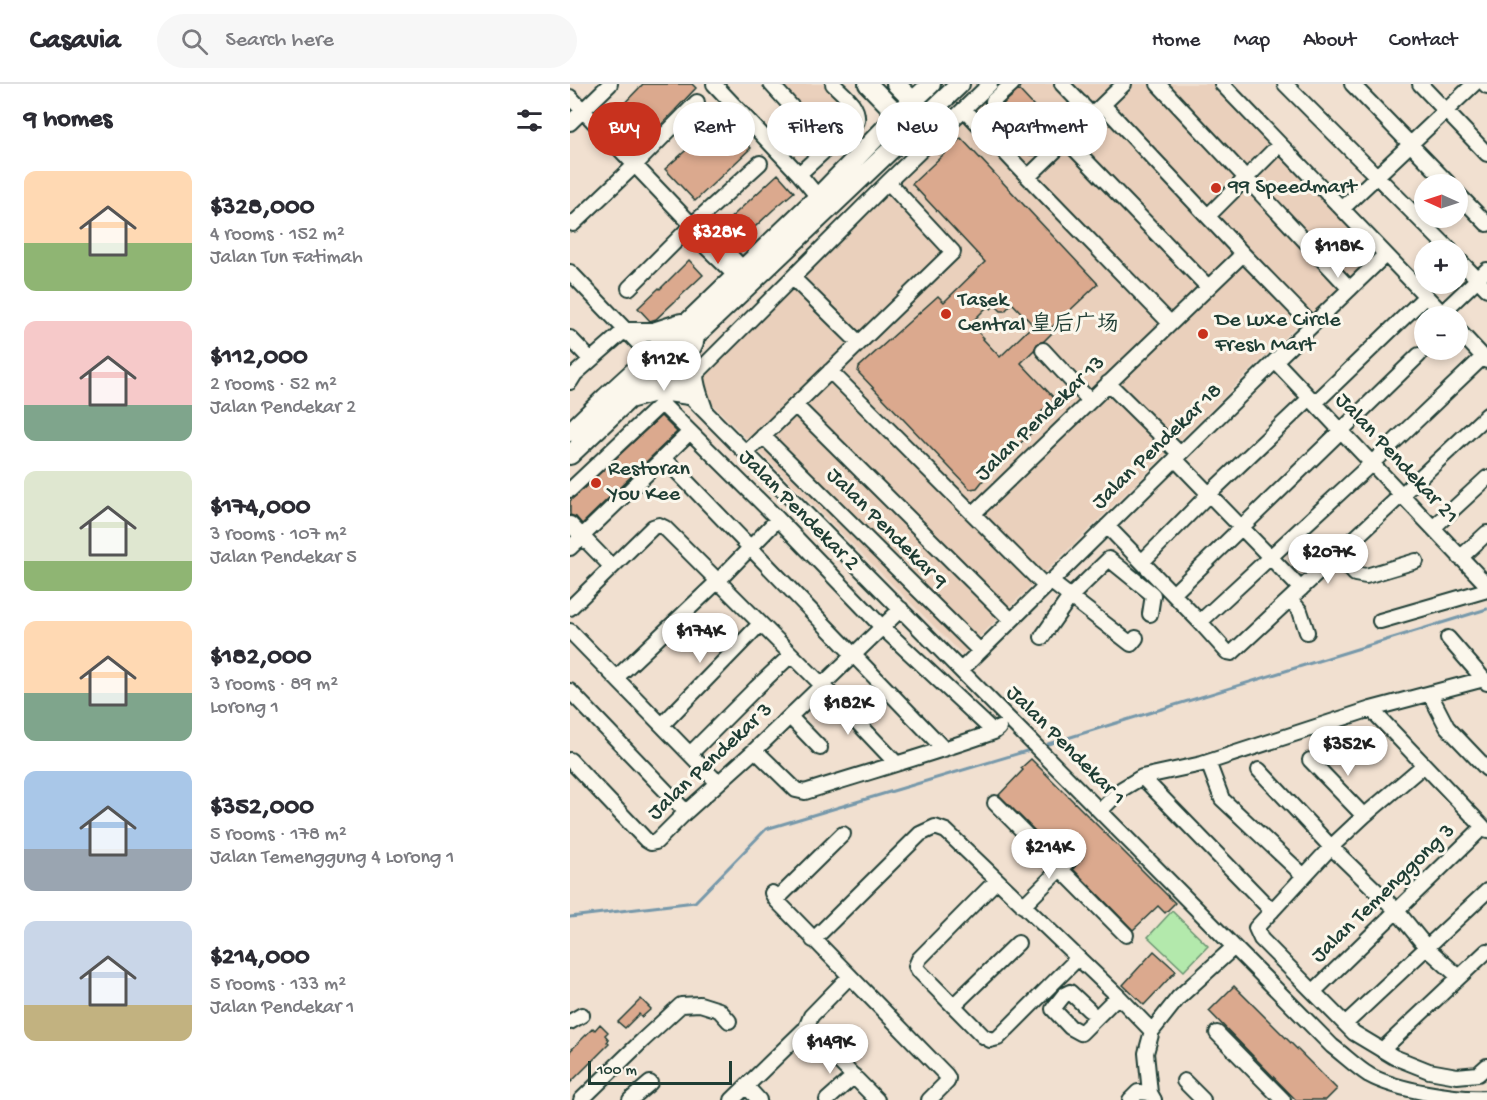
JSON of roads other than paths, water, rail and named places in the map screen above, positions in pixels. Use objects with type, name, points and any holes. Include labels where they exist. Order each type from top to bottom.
[{"type":"main road","points":[[868,84],[885,102]]},
{"type":"main road","points":[[896,84],[913,101],[931,84]]},
{"type":"main road","points":[[942,102],[960,84]]},
{"type":"main road","points":[[628,399],[651,393],[668,392],[689,395],[685,362],[695,325],[739,272],[818,197],[876,138]]},
{"type":"main road","points":[[570,432],[606,397],[656,362],[695,325],[783,253],[885,156]]},
{"type":"main road","points":[[739,272],[740,280],[748,279],[774,253],[783,253]]},
{"type":"main road","points":[[626,331],[653,333],[695,325]]},
{"type":"main road","points":[[570,455],[628,399],[656,362]]},
{"type":"street","points":[[570,123],[610,84]]},
{"type":"street","points":[[714,84],[818,197]]},
{"type":"street","points":[[771,84],[787,102]]},
{"type":"street","points":[[833,84],[850,102]]},
{"type":"street","points":[[707,414],[699,394],[696,374],[888,182],[987,87],[993,101],[1012,84]]},
{"type":"street","points":[[1062,84],[1075,102]]},
{"type":"street","points":[[1106,102],[1124,84]]},
{"type":"street","points":[[1158,84],[1350,289]]},
{"type":"street","points":[[1242,84],[1226,89],[1435,306]]},
{"type":"street","points":[[1285,84],[1440,240]]},
{"type":"street","points":[[1352,84],[1440,174]]},
{"type":"street","points":[[1420,84],[1487,154]]},
{"type":"street","points":[[1342,209],[1474,84]]},
{"type":"street","points":[[570,97],[692,225],[693,235],[709,241],[739,272]]},
{"type":"street","points":[[964,109],[1170,323]]},
{"type":"street","points":[[1107,109],[1312,326]]},
{"type":"street","points":[[573,224],[673,126]]},
{"type":"street","points":[[1208,216],[1279,145]]},
{"type":"street","points":[[799,174],[818,156]]},
{"type":"street","points":[[1028,177],[1050,156]]},
{"type":"street","points":[[1082,156],[1208,286]]},
{"type":"street","points":[[630,288],[692,225],[760,163]]},
{"type":"street","points":[[746,453],[953,252],[888,182]]},
{"type":"street","points":[[1468,204],[1487,224]]},
{"type":"street","name":"Jalan Pendekar 13","points":[[973,514],[1243,254]]},
{"type":"street","name":"Jalan Pendekar 18","points":[[961,670],[1385,255]]},
{"type":"street","points":[[1454,306],[1484,279],[1468,267]]},
{"type":"street","name":"Jalan Pendekar 1","points":[[570,272],[707,414],[1332,1046],[1369,1074],[1389,1083],[1457,1099],[1481,1099]]},
{"type":"street","points":[[793,278],[859,343]]},
{"type":"street","points":[[1142,561],[1209,494],[1426,296]]},
{"type":"street","points":[[570,382],[575,374],[626,331]]},
{"type":"street","points":[[570,338],[591,360]]},
{"type":"street","points":[[1200,622],[1485,359],[1468,341]]},
{"type":"street","points":[[1043,350],[1090,401]]},
{"type":"street","points":[[1173,594],[1414,360]]},
{"type":"street","name":"Jalan Pendekar 21","points":[[1275,361],[1487,587]]},
{"type":"street","points":[[831,371],[973,514],[1048,584],[1070,597],[1131,644],[1136,638]]},
{"type":"street","points":[[1108,383],[1209,494],[1301,589]]},
{"type":"street","points":[[795,405],[1011,620]]},
{"type":"street","name":"Jalan Pendekar 2","points":[[570,489],[659,406],[665,407],[883,627],[994,732]]},
{"type":"street","points":[[1107,526],[1227,652],[1232,652],[1487,415]]},
{"type":"street","points":[[570,548],[690,432]]},
{"type":"street","name":"Jalan Pendekar 9","points":[[763,436],[980,651]]},
{"type":"street","points":[[664,458],[944,749]]},
{"type":"street","points":[[1433,528],[1487,478]]},
{"type":"street","points":[[616,678],[718,581],[778,519]]},
{"type":"street","points":[[570,524],[611,566]]},
{"type":"street","points":[[570,608],[611,566],[653,527],[659,525],[665,528],[823,686],[896,763]]},
{"type":"street","points":[[1460,558],[1487,533]]},
{"type":"street","points":[[1338,555],[1356,574],[1366,576],[1416,561]]},
{"type":"street","points":[[1042,637],[1070,597],[1110,559],[1151,593],[1153,596],[1150,614]]},
{"type":"street","points":[[1380,621],[1487,587]]},
{"type":"street","points":[[1290,599],[1300,611],[1307,632]]},
{"type":"street","name":"Jalan Pendekar 3","points":[[570,760],[646,840],[651,843],[656,842],[823,686],[901,609]]},
{"type":"street","points":[[662,725],[760,624]]},
{"type":"street","points":[[570,631],[718,783]]},
{"type":"street","points":[[1100,811],[1122,789],[1142,777],[1208,762],[1371,709],[1486,681],[1448,638]]},
{"type":"street","points":[[690,754],[791,655]]},
{"type":"street","points":[[570,691],[686,812]]},
{"type":"street","points":[[1430,694],[1447,727],[1487,769]]},
{"type":"street","points":[[1371,709],[1485,829]]},
{"type":"street","points":[[790,717],[820,748]]},
{"type":"street","points":[[755,750],[796,790],[805,792],[994,732],[1010,720]]},
{"type":"street","points":[[1310,760],[1364,816]]},
{"type":"street","points":[[1208,762],[1222,799],[1304,876]]},
{"type":"street","points":[[1424,765],[1331,847],[1256,928],[1260,939],[1354,1033],[1382,1050],[1429,1071],[1457,1076],[1478,1074],[1487,1066]]},
{"type":"street","points":[[1259,770],[1331,847],[1396,911],[1427,948],[1459,977]]},
{"type":"street","points":[[1142,777],[1272,911]]},
{"type":"street","points":[[995,803],[1126,935]]},
{"type":"street","points":[[813,940],[920,834],[935,827],[946,831],[1152,1031]]},
{"type":"street","name":"Jalan Temenggong 3","points":[[1314,991],[1485,829]]},
{"type":"street","points":[[843,834],[774,897],[948,1078],[947,1082],[929,1100]]},
{"type":"street","points":[[1023,906],[1075,854]]},
{"type":"street","points":[[996,881],[919,959],[916,966],[919,972],[982,1036],[990,1040],[998,1038],[1078,958]]},
{"type":"street","points":[[1345,1024],[1487,891]]},
{"type":"street","points":[[953,1005],[1018,943]]},
{"type":"street","points":[[1130,1100],[1138,1092],[1152,1096],[1146,1053],[1152,1031],[1178,998],[1234,947]]},
{"type":"street","points":[[1382,1050],[1487,951]]},
{"type":"street","points":[[732,1100],[806,1028],[811,1016],[850,976]]},
{"type":"street","points":[[1089,1010],[1070,992],[1064,995],[1053,1009],[1070,1027],[1081,1033],[1118,996]]},
{"type":"street","points":[[581,1100],[681,1005],[700,1004],[720,1010],[729,1021]]},
{"type":"street","points":[[806,1028],[877,1100]]},
{"type":"street","points":[[1218,1033],[1283,1100]]},
{"type":"street","points":[[827,1100],[854,1076]]},
{"type":"street","points":[[1184,1081],[1203,1100]]},
{"type":"street","points":[[630,1100],[650,1083]]},
{"type":"street","points":[[747,1087],[759,1100]]},
{"type":"waterway","points":[[1048,744],[1487,609]]},
{"type":"waterway","points":[[570,917],[695,902],[766,829],[1030,750]]},
{"type":"place","name":"99 Speedmart","points":[[1216,188]]},
{"type":"place","name":"Tasek Central 皇后广场","points":[[946,314]]},
{"type":"place","name":"De Luxe Circle Fresh Mart","points":[[1203,334]]},
{"type":"place","name":"Restoran You Kee","points":[[596,483]]}]
